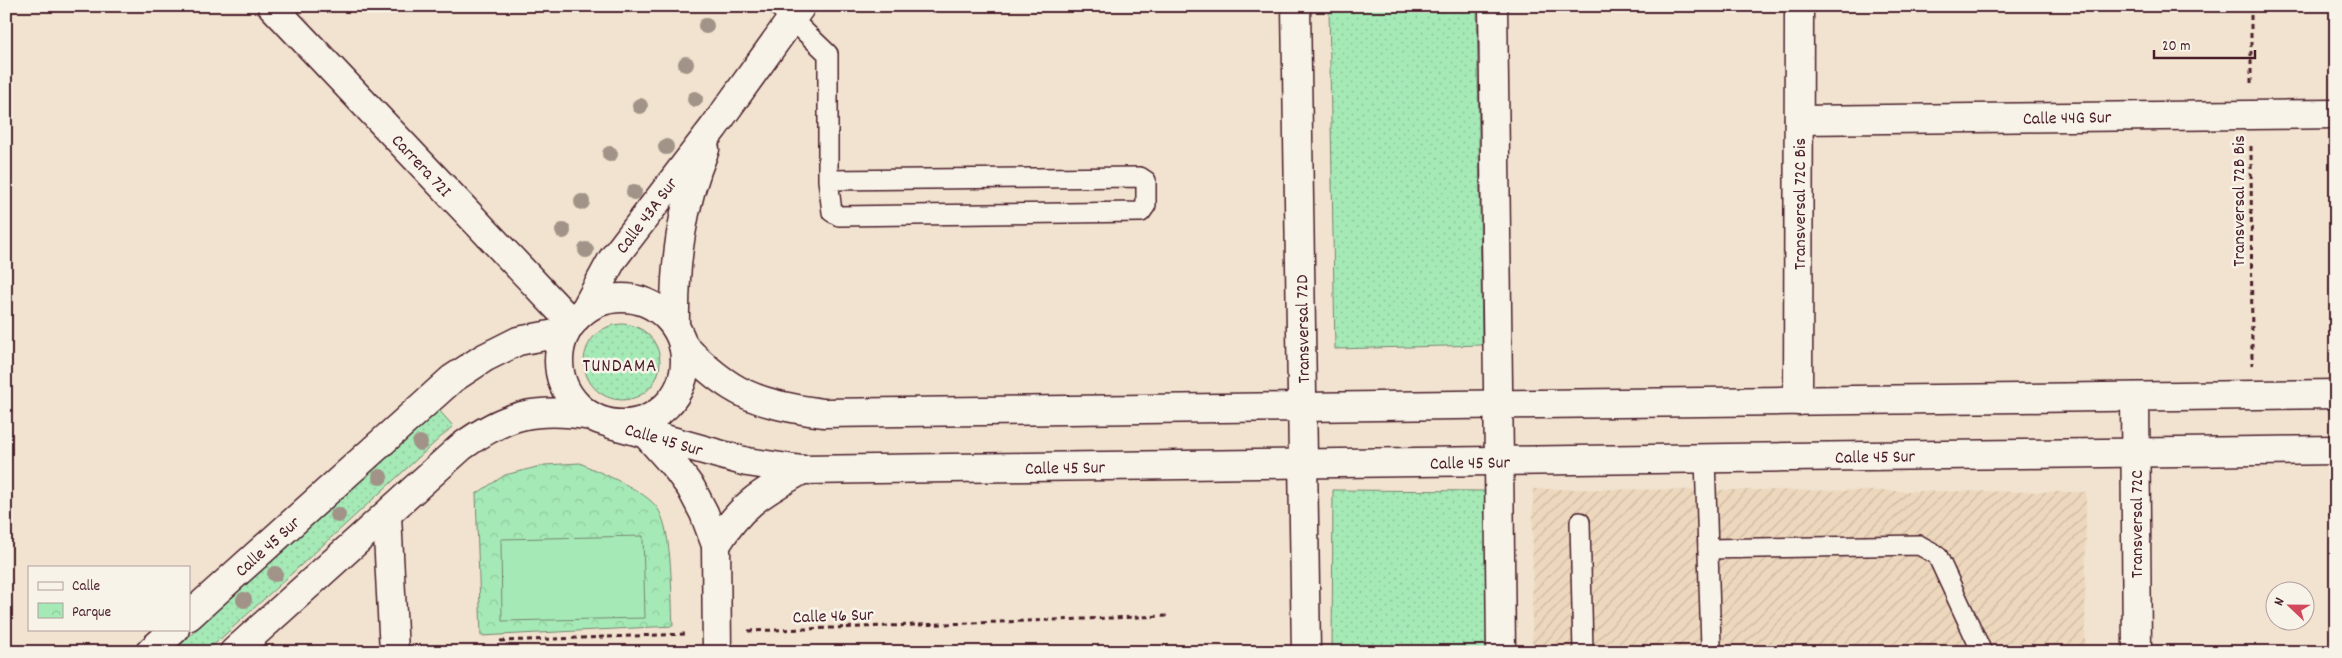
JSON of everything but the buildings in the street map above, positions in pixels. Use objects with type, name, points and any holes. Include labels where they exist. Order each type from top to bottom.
[{"type":"street","name":"Carrera 72I","points":[[272,6],[575,321]]},
{"type":"street","name":"Transversal 72D","points":[[1296,6],[1306,652]]},
{"type":"street","points":[[1492,6],[1500,461],[1501,652]]},
{"type":"street","name":"Transversal 72C Bis","points":[[1798,401],[1799,6]]},
{"type":"street","name":"Calle 43A Sur","points":[[575,321],[612,260],[714,127],[790,10]]},
{"type":"street","name":"Calle 44G Sur","points":[[1799,120],[2336,114]]},
{"type":"street","name":"Calle 43A Sur","points":[[679,335],[674,285],[678,244],[684,212],[698,165],[714,127]]},
{"type":"street","points":[[679,335],[685,366],[680,386],[669,404],[652,417],[632,424],[601,420],[576,404],[565,388],[559,370],[560,351],[575,321],[604,300],[624,297],[644,301],[662,311],[710,373],[732,388],[753,399],[782,407],[823,413],[2336,394]]},
{"type":"street","name":"Calle 45 Sur","points":[[190,615],[452,379],[484,358],[518,341],[575,321]]},
{"type":"street","name":"Transversal 72C","points":[[2135,397],[2137,652]]},
{"type":"street","name":"Calle 45 Sur","points":[[234,652],[462,447],[484,430],[510,418],[539,412],[566,412],[601,420],[747,462],[802,470],[2336,450]]},
{"type":"street","points":[[645,433],[677,469],[690,488],[704,513],[716,545],[717,642]]},
{"type":"street","points":[[716,545],[741,509],[766,490],[802,470]]},
{"type":"street","points":[[387,516],[394,652]]},
{"type":"street","points":[[150,652],[174,630]]},
{"type":"lane","points":[[790,10],[828,54],[828,180],[832,212],[839,216],[1141,212],[1146,205],[1146,181],[1140,177],[828,180]]},
{"type":"lane","points":[[1705,458],[1711,646]]},
{"type":"lane","points":[[1580,522],[1584,652]]},
{"type":"lane","points":[[1708,549],[1919,545],[1937,555],[1982,652]]},
{"type":"path","name":"Transversal 72B Bis","points":[[2251,6],[2252,395]]},
{"type":"path","name":"Calle 46 Sur","points":[[500,640],[717,642],[1167,616]]},
{"type":"shaded area","points":[[1533,489],[2086,492],[2085,652],[1532,652]]},
{"type":"green space","points":[[1329,6],[1477,6],[1482,345],[1335,349]]},
{"type":"green space","points":[[622,324],[636,327],[649,335],[657,348],[660,362],[657,376],[649,389],[636,397],[622,400],[608,397],[595,389],[587,376],[584,362],[587,348],[595,335],[608,327]]},
{"type":"green space","points":[[438,409],[453,426],[206,652],[172,652]]},
{"type":"green space","points":[[580,463],[644,495],[658,509],[663,520],[669,549],[673,626],[481,636],[476,494],[505,475],[545,465]]},
{"type":"green space","points":[[1333,490],[1489,491],[1486,652],[1332,652]]},
{"type":"green space","points":[[643,536],[645,618],[502,621],[501,539]]},
{"type":"district","name":"TUNDAMA","points":[[620,364]]}]
